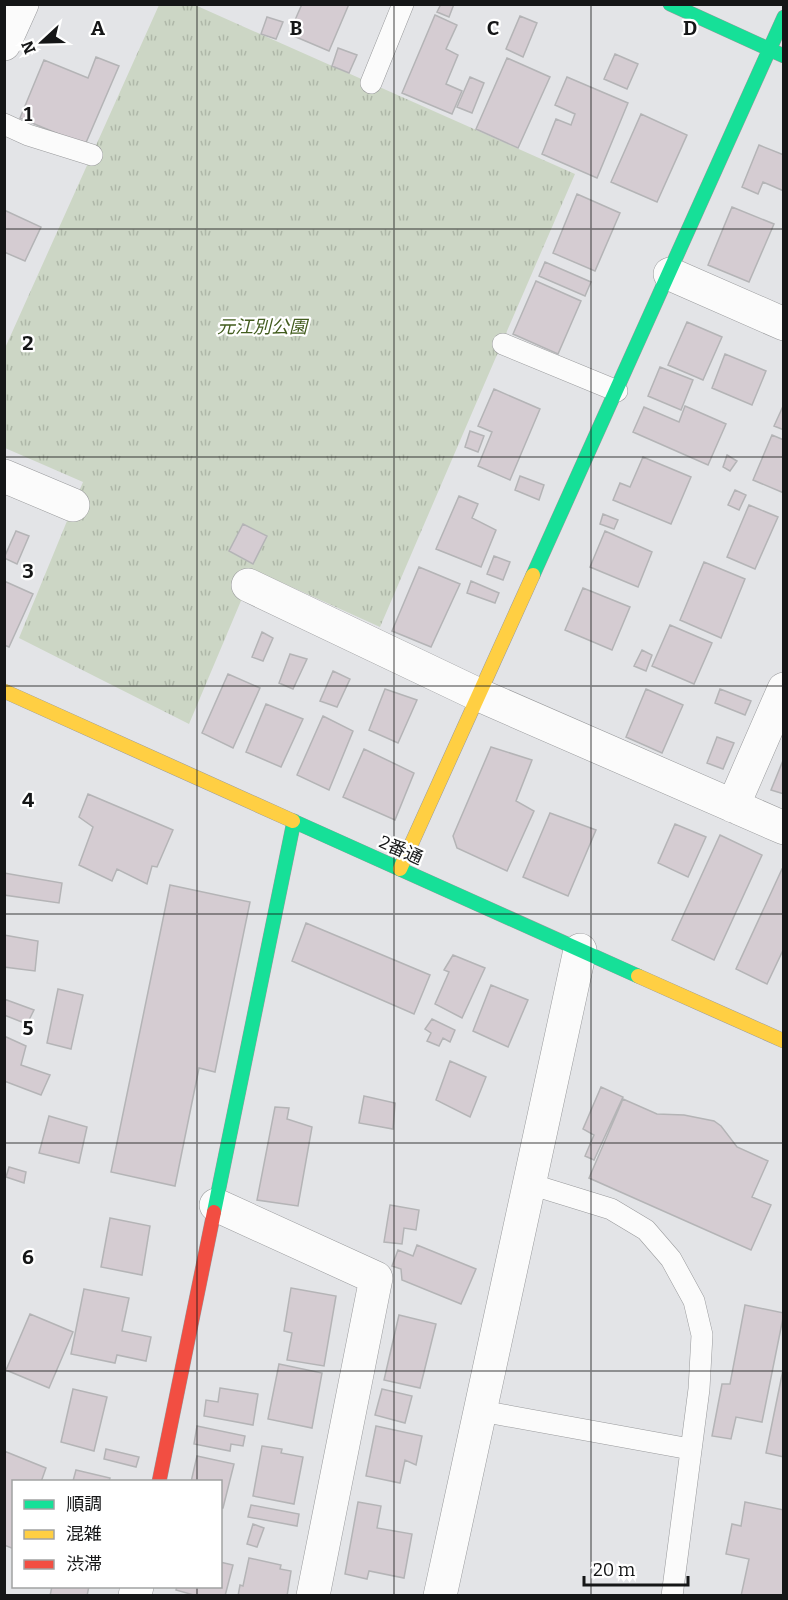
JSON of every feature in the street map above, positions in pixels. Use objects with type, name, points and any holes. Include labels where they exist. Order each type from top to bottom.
[{"type":"street","points":[[4,44],[22,4]]},
{"type":"street","points":[[669,4],[783,56]]},
{"type":"street","points":[[400,869],[670,274],[783,17]]},
{"type":"street","points":[[670,274],[783,324]]},
{"type":"street","points":[[4,476],[74,505]]},
{"type":"street","points":[[248,585],[478,695],[783,828]]},
{"type":"street","points":[[733,806],[783,689]]},
{"type":"street","name":"2番通","points":[[5,692],[783,1041]]},
{"type":"street","points":[[159,1480],[294,821]]},
{"type":"street","points":[[440,1596],[580,950]]},
{"type":"street","points":[[216,1205],[376,1278],[313,1596]]},
{"type":"lane","points":[[371,83],[404,4]]},
{"type":"lane","points":[[4,124],[28,135],[92,155]]},
{"type":"lane","points":[[503,344],[617,391]]},
{"type":"lane","points":[[530,1184],[610,1209],[646,1230],[671,1259],[694,1301],[702,1335],[699,1389],[672,1596]]},
{"type":"lane","points":[[481,1411],[690,1449]]},
{"type":"green space","name":"元江別公園","points":[[159,5],[195,5],[575,174],[380,627],[254,570],[189,724],[19,638],[83,482],[5,448],[5,348]]},
{"type":"building","points":[[302,4],[349,4],[329,51],[289,34]]},
{"type":"building","points":[[441,4],[454,4],[449,17],[437,12]]},
{"type":"building","points":[[435,15],[457,25],[446,49],[458,55],[446,84],[462,91],[452,114],[402,93]]},
{"type":"building","points":[[520,16],[537,23],[523,57],[506,49]]},
{"type":"building","points":[[267,17],[283,22],[276,39],[261,34]]},
{"type":"building","points":[[338,48],[357,55],[349,73],[332,66]]},
{"type":"building","points":[[615,54],[638,64],[627,89],[604,79]]},
{"type":"building","points":[[96,57],[119,66],[85,145],[20,118],[44,60],[88,78]]},
{"type":"building","points":[[507,58],[550,77],[518,148],[476,129]]},
{"type":"building","points":[[470,77],[484,83],[472,113],[457,107]]},
{"type":"building","points":[[567,77],[628,103],[597,178],[542,154],[556,119],[571,125],[575,114],[555,105]]},
{"type":"building","points":[[641,114],[687,135],[657,202],[611,182]]},
{"type":"building","points":[[759,145],[784,155],[784,191],[763,182],[758,194],[742,187]]},
{"type":"building","points":[[577,194],[620,213],[595,271],[553,253]]},
{"type":"building","points":[[732,207],[774,224],[749,282],[708,265]]},
{"type":"building","points":[[4,210],[41,227],[25,261],[4,252]]},
{"type":"building","points":[[545,262],[591,282],[585,296],[539,276]]},
{"type":"building","points":[[536,281],[581,301],[558,354],[513,334]]},
{"type":"building","points":[[687,322],[722,337],[703,380],[668,365]]},
{"type":"building","points":[[725,354],[766,371],[752,405],[712,388]]},
{"type":"building","points":[[660,367],[693,380],[681,410],[648,396]]},
{"type":"building","points":[[494,389],[540,409],[510,480],[478,466],[492,432],[478,426]]},
{"type":"building","points":[[784,404],[784,430],[774,426]]},
{"type":"building","points":[[685,406],[726,424],[708,465],[633,432],[644,407],[679,422]]},
{"type":"building","points":[[470,431],[484,436],[478,452],[465,447]]},
{"type":"building","points":[[772,435],[784,440],[784,493],[753,480]]},
{"type":"building","points":[[727,455],[737,461],[730,471],[723,467]]},
{"type":"building","points":[[643,457],[691,477],[671,524],[613,500],[620,483],[630,487]]},
{"type":"building","points":[[520,476],[544,485],[539,500],[515,490]]},
{"type":"building","points":[[735,490],[746,495],[739,510],[728,505]]},
{"type":"building","points":[[459,496],[478,504],[472,518],[496,530],[481,567],[436,549]]},
{"type":"building","points":[[749,505],[778,517],[755,569],[727,557]]},
{"type":"building","points":[[603,514],[618,520],[614,529],[600,524]]},
{"type":"building","points":[[243,524],[267,536],[253,564],[229,551]]},
{"type":"building","points":[[16,531],[29,536],[17,564],[4,558]]},
{"type":"building","points":[[605,531],[652,552],[638,587],[590,567]]},
{"type":"building","points":[[494,556],[510,562],[503,580],[487,574]]},
{"type":"building","points":[[704,562],[745,579],[721,638],[680,620]]},
{"type":"building","points":[[419,567],[460,584],[431,647],[392,631]]},
{"type":"building","points":[[4,581],[33,594],[9,647],[4,645]]},
{"type":"building","points":[[471,581],[499,593],[495,603],[467,593]]},
{"type":"building","points":[[583,588],[630,607],[612,650],[565,630]]},
{"type":"building","points":[[670,625],[712,643],[694,684],[652,666]]},
{"type":"building","points":[[262,632],[273,638],[263,661],[252,657]]},
{"type":"building","points":[[642,650],[652,655],[646,671],[634,666]]},
{"type":"building","points":[[290,654],[307,659],[293,689],[279,683]]},
{"type":"building","points":[[333,671],[350,679],[337,707],[320,701]]},
{"type":"building","points":[[228,674],[260,688],[233,748],[202,733]]},
{"type":"building","points":[[385,689],[417,700],[398,743],[369,730]]},
{"type":"building","points":[[646,689],[683,705],[662,753],[626,737]]},
{"type":"building","points":[[720,689],[751,701],[745,715],[715,703]]},
{"type":"building","points":[[266,704],[303,719],[281,767],[246,752]]},
{"type":"building","points":[[323,716],[353,731],[329,790],[297,775]]},
{"type":"building","points":[[717,737],[734,743],[723,769],[707,763]]},
{"type":"building","points":[[491,747],[532,760],[516,801],[534,811],[507,871],[457,848],[453,836]]},
{"type":"building","points":[[364,749],[414,773],[395,820],[343,797]]},
{"type":"building","points":[[784,758],[784,794],[771,790]]},
{"type":"building","points":[[88,794],[173,830],[157,867],[152,866],[147,884],[117,869],[112,881],[79,865],[93,827],[79,817]]},
{"type":"building","points":[[550,813],[596,830],[568,896],[523,877]]},
{"type":"building","points":[[675,824],[706,837],[688,877],[658,863]]},
{"type":"building","points":[[720,835],[762,855],[714,960],[672,940]]},
{"type":"building","points":[[782,869],[784,870],[784,948],[767,984],[736,969]]},
{"type":"building","points":[[4,873],[62,883],[59,903],[4,895]]},
{"type":"building","points":[[170,885],[250,902],[215,1072],[199,1068],[175,1186],[111,1172]]},
{"type":"building","points":[[306,923],[430,975],[414,1014],[292,961]]},
{"type":"building","points":[[4,935],[38,941],[35,971],[4,967]]},
{"type":"building","points":[[453,955],[485,968],[462,1018],[435,1004],[449,972],[444,970]]},
{"type":"building","points":[[491,985],[528,1000],[508,1047],[473,1031]]},
{"type":"building","points":[[58,989],[83,995],[71,1049],[47,1043]]},
{"type":"building","points":[[4,999],[34,1010],[27,1024],[4,1015]]},
{"type":"building","points":[[432,1019],[455,1030],[450,1042],[443,1038],[439,1046],[427,1041],[431,1033],[425,1029]]},
{"type":"building","points":[[4,1036],[26,1046],[21,1065],[50,1075],[41,1095],[4,1081]]},
{"type":"building","points":[[450,1061],[486,1077],[470,1117],[436,1100]]},
{"type":"building","points":[[601,1087],[623,1097],[594,1160],[585,1156],[594,1135],[583,1129]]},
{"type":"building","points":[[364,1096],[395,1103],[393,1129],[359,1123]]},
{"type":"building","points":[[623,1099],[657,1114],[684,1115],[714,1121],[721,1126],[737,1147],[768,1161],[752,1197],[771,1205],[751,1250],[589,1178]]},
{"type":"building","points":[[275,1107],[289,1108],[287,1119],[312,1127],[298,1206],[257,1200]]},
{"type":"building","points":[[49,1116],[87,1127],[79,1163],[39,1153]]},
{"type":"building","points":[[9,1167],[26,1172],[24,1183],[6,1177]]},
{"type":"building","points":[[390,1205],[419,1210],[416,1230],[404,1228],[402,1244],[384,1242]]},
{"type":"building","points":[[110,1218],[150,1226],[142,1275],[101,1267]]},
{"type":"building","points":[[417,1245],[476,1269],[461,1304],[402,1280],[401,1269],[392,1266],[398,1250],[413,1256]]},
{"type":"building","points":[[291,1288],[336,1296],[324,1366],[287,1360],[292,1333],[284,1331]]},
{"type":"building","points":[[84,1289],[129,1298],[122,1331],[151,1337],[146,1361],[117,1355],[115,1363],[71,1354]]},
{"type":"building","points":[[745,1305],[784,1313],[762,1422],[736,1417],[731,1439],[712,1436],[722,1384],[730,1384]]},
{"type":"building","points":[[30,1314],[73,1332],[49,1388],[6,1370]]},
{"type":"building","points":[[399,1315],[436,1324],[420,1388],[384,1380]]},
{"type":"building","points":[[279,1364],[322,1373],[312,1428],[268,1419]]},
{"type":"building","points":[[784,1365],[784,1457],[766,1453]]},
{"type":"building","points":[[220,1388],[258,1394],[253,1425],[204,1416],[206,1400],[218,1402]]},
{"type":"building","points":[[73,1389],[107,1397],[94,1451],[61,1442]]},
{"type":"building","points":[[382,1389],[412,1396],[405,1423],[375,1415]]},
{"type":"building","points":[[197,1426],[245,1436],[243,1446],[231,1444],[230,1451],[194,1444]]},
{"type":"building","points":[[376,1426],[422,1436],[416,1465],[405,1460],[400,1483],[366,1476]]},
{"type":"building","points":[[262,1446],[282,1449],[281,1453],[303,1457],[294,1504],[253,1496]]},
{"type":"building","points":[[106,1449],[139,1457],[136,1467],[104,1459]]},
{"type":"building","points":[[4,1451],[46,1468],[42,1480],[12,1480],[12,1548],[4,1545]]},
{"type":"building","points":[[197,1456],[234,1464],[223,1508],[222,1480],[191,1480]]},
{"type":"building","points":[[76,1470],[110,1478],[110,1480],[73,1480]]},
{"type":"building","points":[[358,1502],[381,1506],[377,1528],[412,1534],[404,1578],[369,1571],[367,1579],[345,1574]]},
{"type":"building","points":[[745,1502],[784,1510],[784,1596],[741,1596],[749,1559],[726,1554],[732,1524],[741,1526]]},
{"type":"building","points":[[251,1505],[299,1514],[297,1526],[248,1517]]},
{"type":"building","points":[[253,1524],[264,1528],[257,1547],[247,1544]]},
{"type":"building","points":[[249,1558],[281,1565],[280,1569],[291,1571],[287,1596],[238,1596],[240,1585],[243,1586]]},
{"type":"building","points":[[222,1562],[233,1565],[225,1596],[197,1596],[176,1590],[176,1588],[222,1588]]},
{"type":"building","points":[[52,1588],[89,1588],[87,1596],[50,1596]]},
{"type":"traffic: fast","points":[[670,4],[784,56]]},
{"type":"traffic: fast","points":[[533,575],[784,17]]},
{"type":"traffic: fast","points":[[293,821],[638,976]]},
{"type":"traffic: fast","points":[[214,1212],[294,821]]},
{"type":"traffic: slow","points":[[400,869],[533,575]]},
{"type":"traffic: slow","points":[[4,691],[293,821]]},
{"type":"traffic: slow","points":[[638,976],[784,1041]]},
{"type":"traffic: jam","points":[[159,1480],[214,1212]]}]
